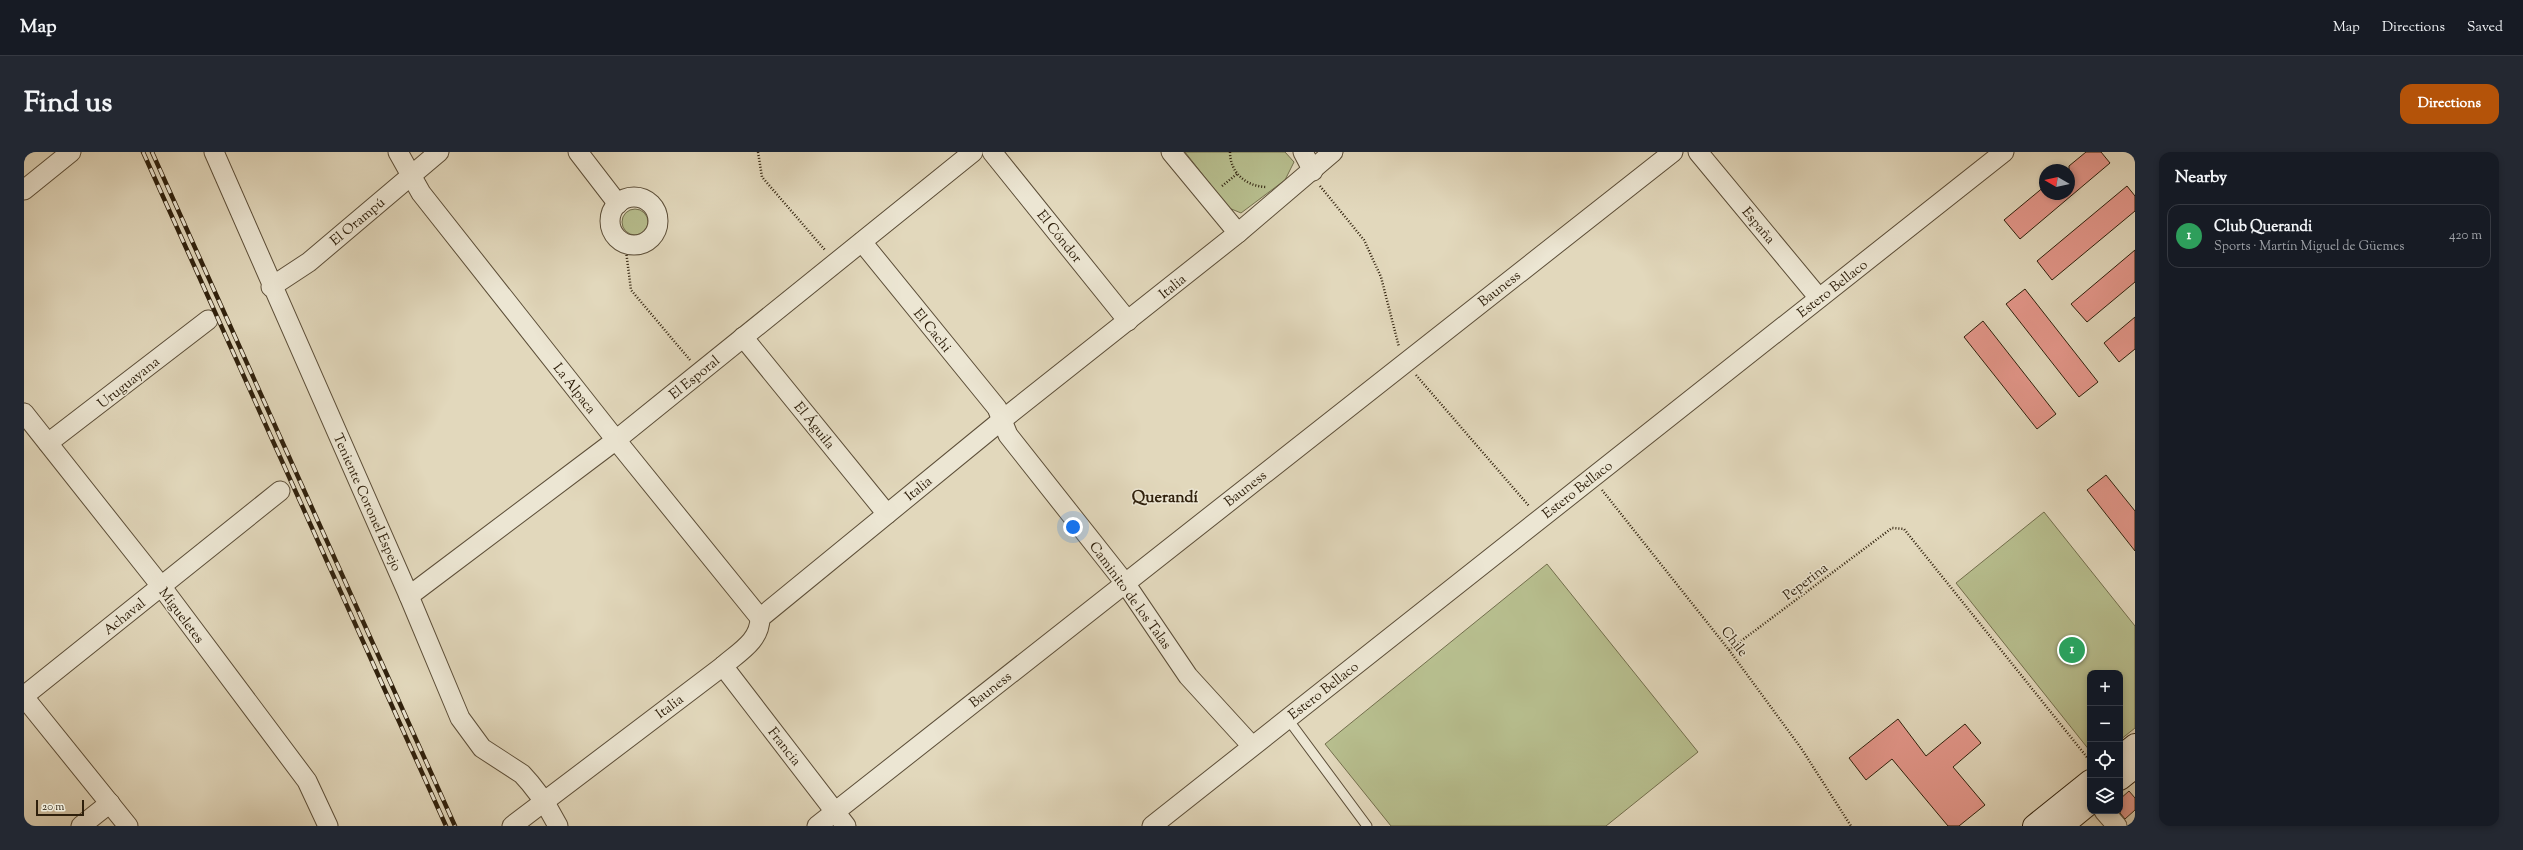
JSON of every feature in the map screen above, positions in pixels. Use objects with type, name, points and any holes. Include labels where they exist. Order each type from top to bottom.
[{"type":"main road","points":[[2123,755],[2135,745]]},
{"type":"main road","points":[[2121,778],[2135,767]]},
{"type":"main road","points":[[2034,826],[2087,792]]},
{"type":"main road","points":[[2062,826],[2087,792]]},
{"type":"street","points":[[24,190],[71,152]]},
{"type":"street","name":"Teniente Coronel Espejo","points":[[214,152],[409,596],[460,718],[472,737],[482,748],[522,774],[544,801],[558,826]]},
{"type":"street","name":"La Alpaca","points":[[398,152],[421,193],[616,440],[760,618]]},
{"type":"street","name":"El Orampú","points":[[272,287],[309,262],[439,152]]},
{"type":"street","points":[[578,152],[618,204]]},
{"type":"street","name":"El Esporal","points":[[409,596],[616,440],[973,152]]},
{"type":"street","name":"El Cóndor","points":[[992,152],[1128,321]]},
{"type":"street","points":[[1171,152],[1238,233]]},
{"type":"street","points":[[1303,152],[1313,171]]},
{"type":"street","name":"Italia","points":[[512,826],[723,666],[755,639],[760,629],[760,618],[1002,420],[1238,233],[1313,171],[1333,152]]},
{"type":"street","name":"Bauness","points":[[817,826],[841,819],[1125,583],[1673,152]]},
{"type":"street","name":"España","points":[[1698,152],[1819,298]]},
{"type":"street","name":"Estero Bellaco","points":[[1152,826],[2004,152]]},
{"type":"street","points":[[640,197],[653,205],[656,212],[657,228],[654,235],[641,243],[625,242],[619,239],[611,225],[611,217],[618,204],[624,199],[640,197]]},
{"type":"street","name":"El Cachi","points":[[862,242],[997,408],[1002,420]]},
{"type":"street","name":"Uruguayana","points":[[48,444],[208,320]]},
{"type":"street","name":"El Águila","points":[[743,337],[887,514]]},
{"type":"street","name":"Migueletes","points":[[24,413],[161,586],[307,781],[328,826]]},
{"type":"street","name":"Caminito de los Talas","points":[[1002,420],[1008,436],[1125,583],[1188,676],[1252,746]]},
{"type":"street","name":"Achaval","points":[[24,696],[280,491]]},
{"type":"street","name":"Francia","points":[[723,666],[841,819]]},
{"type":"street","points":[[24,696],[128,826]]},
{"type":"street","points":[[81,826],[110,803]]},
{"type":"street","points":[[2107,814],[2117,826]]},
{"type":"lane","points":[[1287,718],[1367,826]]},
{"type":"path","points":[[758,152],[762,178],[836,262]]},
{"type":"path","points":[[1230,152],[1232,168],[1238,176],[1255,185],[1272,186]]},
{"type":"path","points":[[625,242],[631,290],[700,372]]},
{"type":"path","name":"Chile","points":[[1592,477],[1729,650],[1801,748],[1851,826]]},
{"type":"path","name":"Peperina","points":[[1729,650],[1892,528],[1904,529],[2087,757]]},
{"type":"green space","points":[[1185,152],[1285,152],[1294,162],[1285,180],[1241,213],[1229,208]]},
{"type":"green space","points":[[635,209],[644,213],[648,222],[644,231],[635,235],[626,231],[622,222],[626,213]]},
{"type":"green space","points":[[2044,512],[2135,626],[2135,728],[2123,738],[2123,670],[2087,670],[2087,747],[1956,583]]},
{"type":"green space","points":[[1547,564],[1698,752],[1606,826],[1391,826],[1325,744]]},
{"type":"building","points":[[2086,152],[2101,152],[2110,163],[2075,193],[2075,164],[2071,164]]},
{"type":"building","points":[[2127,186],[2135,196],[2135,211],[2052,280],[2037,261]]},
{"type":"building","points":[[2039,191],[2039,200],[2066,200],[2020,239],[2004,220]]},
{"type":"building","points":[[2135,250],[2135,282],[2087,322],[2071,304]]},
{"type":"building","points":[[2025,289],[2098,382],[2079,397],[2006,304]]},
{"type":"building","points":[[2135,317],[2135,349],[2119,362],[2104,343]]},
{"type":"building","points":[[1983,321],[2056,414],[2037,429],[1964,337]]},
{"type":"building","points":[[2106,475],[2135,511],[2135,551],[2087,490]]},
{"type":"building","points":[[1898,719],[1926,756],[1965,724],[1981,743],[1953,767],[1985,805],[1959,826],[1948,826],[1892,759],[1866,780],[1849,758]]},
{"type":"building","points":[[2129,791],[2135,798],[2135,810],[2125,819],[2121,814],[2123,814],[2123,796]]},
{"type":"railway","points":[[143,152],[446,826]]},
{"type":"railway","points":[[152,152],[455,826]]},
{"type":"place","name":"Club Querandi","points":[[2072,650]]},
{"type":"district","name":"Querandí","points":[[1165,496]]}]
